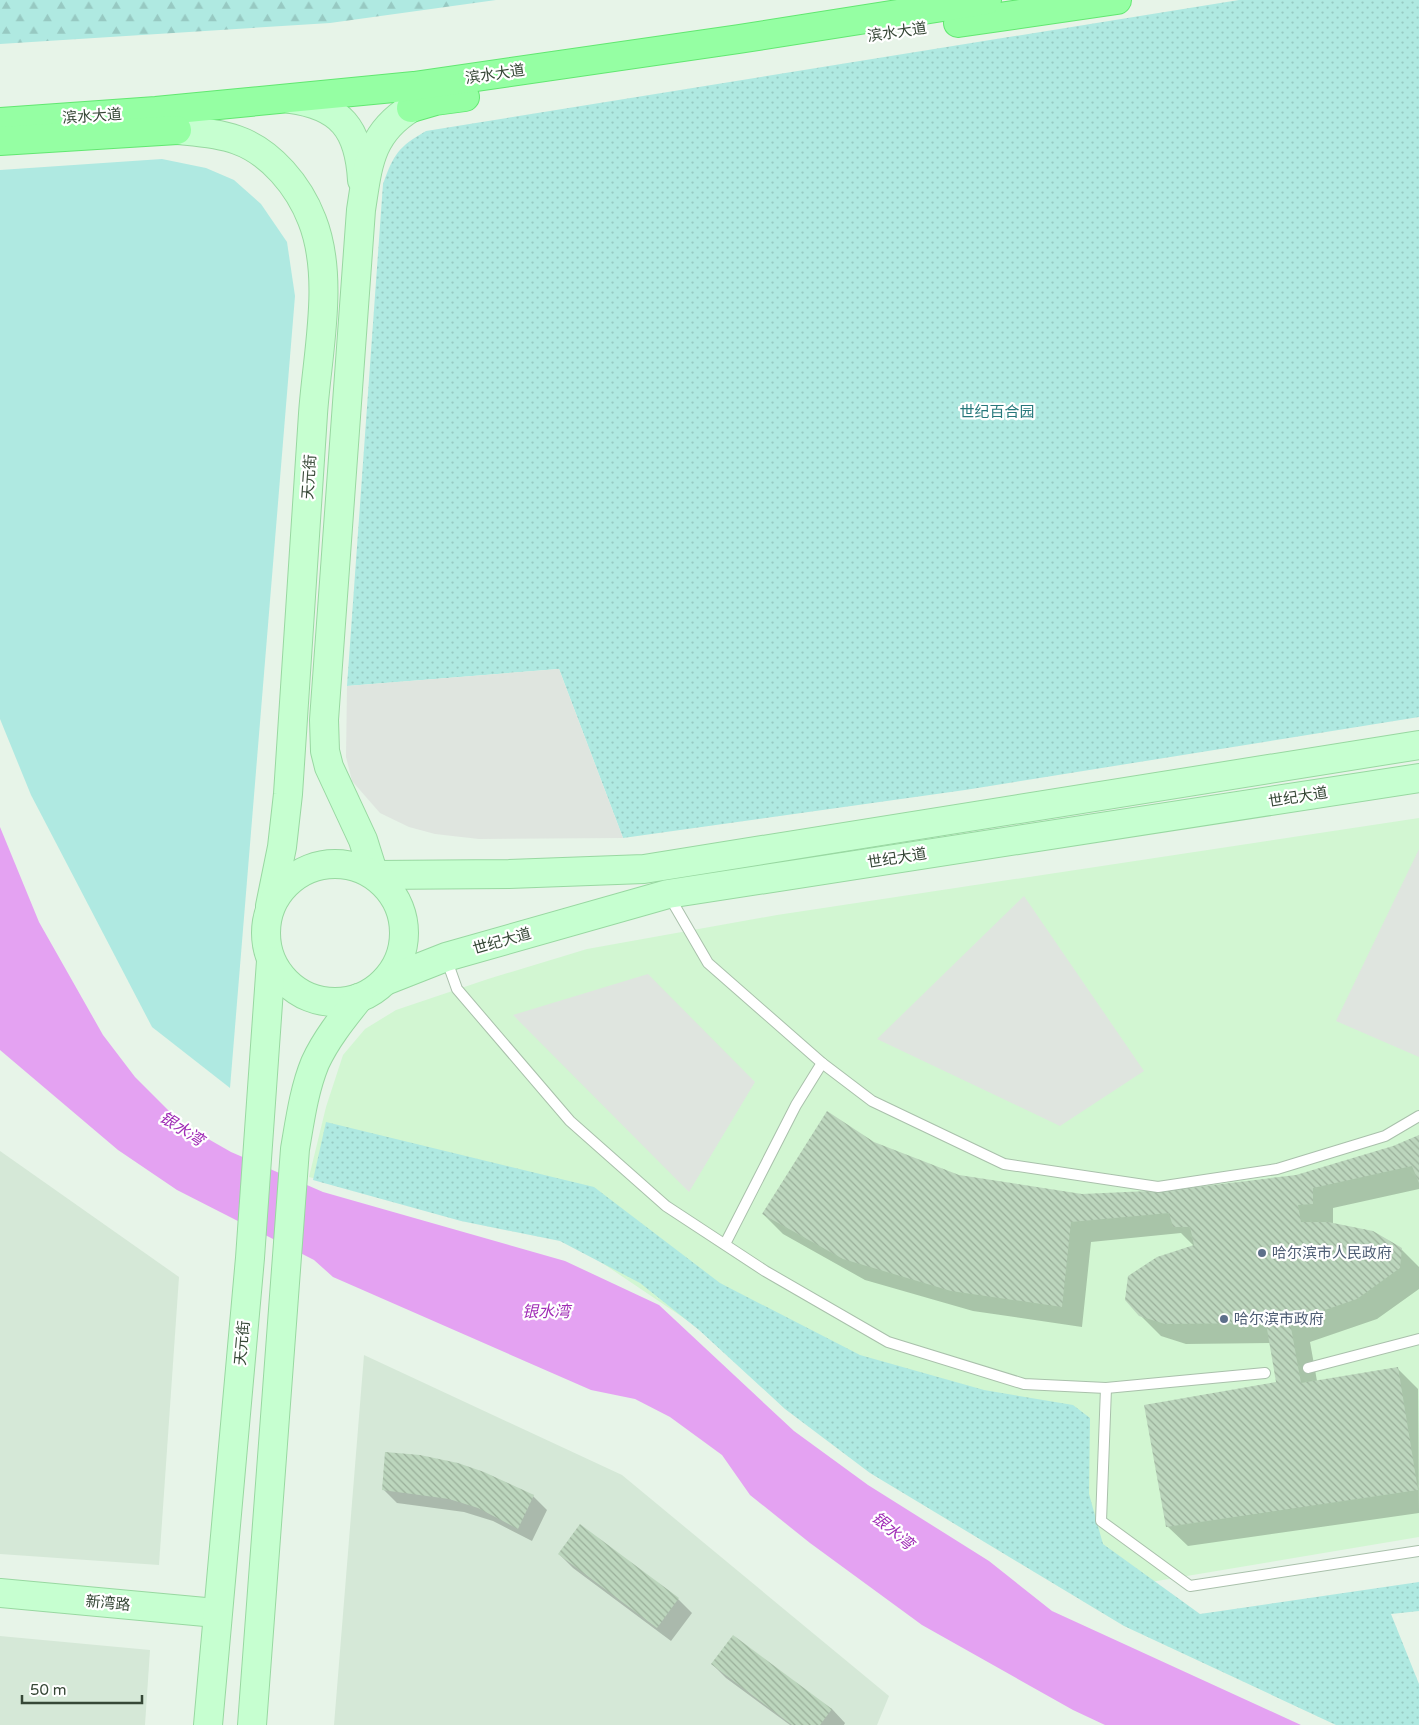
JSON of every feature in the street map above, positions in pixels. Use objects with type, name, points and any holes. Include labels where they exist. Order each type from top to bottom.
[{"type":"main road","name":"滨水大道","points":[[0,122],[156,111],[414,86],[739,39],[987,0]]},
{"type":"main road","name":"滨水大道","points":[[362,202],[376,142],[394,118],[410,108],[445,100],[1117,0]]},
{"type":"main road","points":[[283,98],[319,104],[334,113],[346,126],[360,159],[362,202],[324,720],[325,751],[329,767],[363,840],[374,875]]},
{"type":"main road","name":"滨水大道","points":[[0,141],[177,130]]},
{"type":"main road","name":"天元街","points":[[177,130],[237,140],[258,150],[274,163],[301,198],[312,220],[322,268],[324,292],[313,413],[288,794],[282,847],[270,906]]},
{"type":"main road","name":"世纪大道","points":[[374,875],[510,874],[644,869],[1419,745]]},
{"type":"main road","name":"世纪大道","points":[[385,981],[446,957],[668,894],[1419,778]]},
{"type":"main road","points":[[335,863],[357,867],[374,875],[389,889],[399,906],[404,925],[404,945],[397,964],[385,981],[373,991],[359,998],[343,1002],[321,1001],[300,993],[283,979],[271,961],[266,943],[266,924],[270,906],[281,889],[291,880],[314,866],[335,863]]},
{"type":"main road","name":"天元街","points":[[208,1725],[216,1613],[250,1258],[271,961]]},
{"type":"main road","points":[[252,1725],[295,1149],[303,1101],[316,1062],[336,1028],[359,998]]},
{"type":"main road","name":"新湾路","points":[[0,1593],[216,1613]]},
{"type":"lane","points":[[668,894],[708,963],[822,1063],[872,1101],[1004,1164],[1158,1186],[1277,1169],[1385,1136],[1419,1116]]},
{"type":"lane","points":[[446,957],[457,988],[570,1121],[666,1206],[764,1271],[888,1342],[1024,1384],[1106,1388],[1265,1373]]},
{"type":"lane","points":[[725,1244],[796,1105],[822,1063]]},
{"type":"lane","points":[[1308,1368],[1419,1339]]},
{"type":"lane","points":[[1106,1388],[1101,1521],[1190,1586],[1419,1552]]},
{"type":"shaded area","points":[[559,669],[623,838],[479,839],[435,834],[409,827],[380,813],[352,781],[346,757],[347,686]]},
{"type":"shaded area","name":"哈尔滨市人民政府","points":[[1419,818],[1419,1537],[1091,1592],[571,1242],[309,1177],[326,1107],[343,1055],[365,1029],[396,1010],[488,979],[587,949],[777,915]]},
{"type":"shaded area","points":[[1419,849],[1419,1057],[1336,1021]]},
{"type":"shaded area","points":[[1024,896],[1144,1071],[1060,1126],[877,1039]]},
{"type":"shaded area","points":[[648,974],[755,1082],[689,1192],[513,1015]]},
{"type":"shaded area","points":[[0,1151],[179,1277],[159,1565],[0,1554]]},
{"type":"shaded area","points":[[364,1355],[622,1475],[889,1696],[877,1725],[334,1725]]},
{"type":"shaded area","points":[[0,1636],[150,1650],[145,1725],[0,1725]]},
{"type":"green space","points":[[0,0],[496,0],[330,23],[0,44]]},
{"type":"green space","name":"世纪百合园","points":[[1239,0],[1419,0],[1419,717],[965,790],[623,838],[559,669],[347,686],[383,184],[394,158],[409,142],[426,131]]},
{"type":"green space","points":[[162,159],[206,168],[234,180],[261,204],[287,242],[295,296],[230,1088],[152,1027],[31,795],[0,719],[0,170]]},
{"type":"green space","points":[[326,1122],[594,1187],[720,1283],[860,1355],[984,1390],[1073,1405],[1090,1418],[1089,1494],[1103,1544],[1200,1614],[1419,1582],[1419,1611],[1391,1614],[1419,1684],[1419,1725],[1336,1725],[1124,1626],[870,1473],[785,1409],[699,1330],[640,1283],[560,1241],[461,1221],[313,1180]]},
{"type":"water","name":"银水湾","points":[[0,827],[39,922],[103,1035],[135,1077],[182,1124],[231,1152],[323,1192],[565,1261],[659,1305],[794,1431],[868,1485],[989,1561],[1052,1611],[1301,1725],[1105,1725],[1073,1710],[922,1625],[810,1543],[750,1495],[722,1455],[670,1417],[635,1399],[591,1390],[333,1277],[314,1260],[177,1190],[118,1150],[0,1050]]},
{"type":"building","name":"哈尔滨市政府","points":[[827,1111],[874,1142],[959,1175],[1082,1194],[1171,1190],[1296,1175],[1393,1146],[1419,1135],[1419,1183],[1412,1166],[1313,1188],[1313,1204],[1298,1205],[1301,1222],[1328,1222],[1373,1231],[1402,1248],[1400,1268],[1357,1299],[1290,1322],[1301,1383],[1398,1367],[1418,1490],[1166,1527],[1144,1405],[1276,1382],[1266,1323],[1165,1324],[1139,1316],[1125,1300],[1128,1276],[1157,1257],[1194,1245],[1190,1227],[1173,1227],[1169,1213],[1071,1222],[1062,1307],[951,1291],[843,1259],[762,1214]]},
{"type":"building","points":[[385,1452],[420,1455],[458,1463],[484,1472],[534,1495],[518,1529],[478,1508],[449,1499],[382,1490]]},
{"type":"building","points":[[580,1524],[679,1598],[657,1628],[558,1554]]},
{"type":"building","points":[[733,1635],[832,1709],[820,1725],[792,1725],[711,1664]]},
{"type":"place","name":"哈尔滨市人民政府","points":[[1262,1253]]},
{"type":"place","name":"哈尔滨市政府","points":[[1224,1319]]}]
